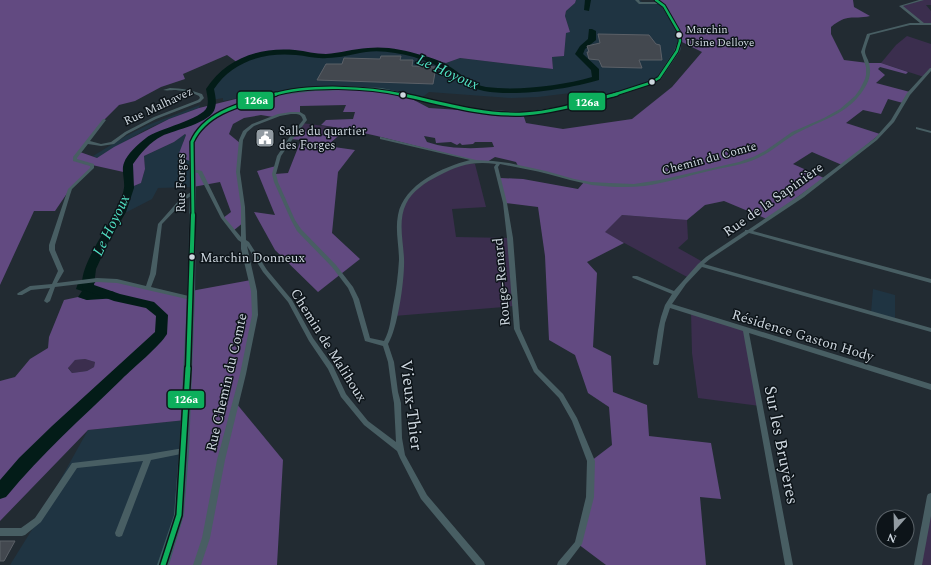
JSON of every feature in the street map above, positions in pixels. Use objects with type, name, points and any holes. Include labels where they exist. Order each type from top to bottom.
[{"type":"main road","name":"Rue Forges","points":[[163,565],[179,515],[184,450],[191,298],[193,192],[192,142],[196,132],[214,118],[231,108],[280,93],[322,89],[374,89],[390,91],[474,111],[493,113],[523,114],[559,109],[650,83],[659,78],[677,52],[680,41],[679,32],[658,1]]},
{"type":"street","points":[[637,0],[639,3],[658,1]]},
{"type":"street","points":[[922,0],[901,6],[923,23],[931,24]]},
{"type":"street","name":"Chemin du Comte","points":[[499,163],[541,171],[584,182],[636,185],[660,182],[761,156],[786,137],[829,118],[846,108],[857,96],[868,78],[868,63],[863,52],[869,34],[904,25],[923,23]]},
{"type":"street","name":"Rue de la Sapinière","points":[[656,363],[665,312],[668,305],[700,265],[747,231],[802,196],[876,139],[893,121],[908,94],[931,70]]},
{"type":"street","name":"Rue Malhavez","points":[[87,142],[101,145],[112,143],[126,133],[155,118],[199,101],[202,98],[201,95],[195,92],[165,90]]},
{"type":"street","name":"Rue Chemin du Comte","points":[[197,565],[206,538],[221,460],[243,374],[255,315],[254,290],[244,249],[243,207],[238,172],[239,148],[243,135],[250,128],[263,120],[285,113],[295,112],[303,114],[305,120],[279,156],[274,174],[278,186],[299,230],[334,266],[350,287],[356,299],[367,339],[385,344]]},
{"type":"street","name":"Rue Malhavez","points":[[48,301],[52,286],[61,271],[52,250],[52,244],[68,195],[70,189],[92,168],[92,165],[75,160],[75,158],[104,120]]},
{"type":"street","points":[[917,128],[931,132]]},
{"type":"street","points":[[381,138],[476,161],[499,163]]},
{"type":"street","points":[[385,344],[388,341],[392,328],[401,271],[402,262],[399,224],[401,210],[414,190],[422,183],[455,167],[468,162],[476,161]]},
{"type":"street","name":"Rouge-Renard","points":[[499,163],[496,167],[505,204],[510,238],[517,329],[536,370],[561,396],[574,420],[591,461],[590,497],[578,544],[561,565]]},
{"type":"street","name":"Chemin de Malihoux","points":[[192,171],[200,172],[223,218],[247,243],[265,271],[290,301],[311,339],[331,368],[343,395],[366,423],[399,449]]},
{"type":"street","points":[[148,288],[153,274],[160,224],[183,199],[193,192]]},
{"type":"street","points":[[747,231],[931,281]]},
{"type":"street","points":[[700,265],[931,330]]},
{"type":"street","points":[[635,277],[676,294]]},
{"type":"street","points":[[20,294],[30,288],[97,280],[117,281],[191,298]]},
{"type":"street","name":"Résidence Gaston Hody","points":[[668,305],[931,387]]},
{"type":"street","name":"Sur les Bruyères","points":[[746,330],[789,565]]},
{"type":"street","name":"Vieux-Thier","points":[[385,344],[390,354],[394,370],[395,394],[398,405],[399,449],[424,497],[481,565]]},
{"type":"street","points":[[0,532],[22,532],[38,520],[75,465],[148,457],[184,450]]},
{"type":"street","points":[[119,533],[148,457]]},
{"type":"street","points":[[918,565],[931,496]]},
{"type":"shaded area","points":[[0,0],[576,0],[575,3],[566,11],[565,16],[570,32],[566,33],[564,56],[552,57],[553,69],[460,58],[446,63],[401,52],[381,49],[325,56],[293,52],[270,53],[238,63],[227,55],[183,74],[185,79],[161,87],[135,101],[119,105],[104,120],[80,152],[97,158],[114,147],[169,119],[199,108],[248,96],[258,99],[297,91],[373,89],[412,99],[429,108],[523,114],[526,123],[563,129],[632,119],[672,87],[702,52],[680,41],[672,18],[655,0],[853,0],[854,7],[870,16],[846,18],[831,27],[831,34],[844,60],[881,63],[908,72],[906,74],[880,67],[878,69],[885,75],[876,83],[910,92],[903,103],[888,99],[881,114],[863,110],[846,123],[880,134],[842,165],[812,152],[793,164],[824,178],[767,219],[724,201],[705,205],[687,220],[622,215],[605,232],[624,243],[587,262],[597,273],[593,347],[611,356],[613,392],[647,405],[649,436],[711,443],[721,499],[700,497],[706,565],[606,565],[578,544],[590,497],[591,461],[612,445],[609,407],[588,393],[575,355],[549,340],[545,256],[538,207],[505,203],[500,178],[523,179],[578,189],[584,182],[518,166],[516,162],[495,157],[487,162],[476,161],[377,136],[321,125],[326,120],[353,119],[355,112],[343,112],[346,105],[300,106],[300,113],[295,112],[273,117],[261,115],[244,118],[233,124],[229,134],[240,143],[238,172],[244,222],[233,231],[223,218],[231,212],[220,182],[193,187],[192,162],[178,156],[186,135],[185,134],[174,142],[144,156],[145,169],[141,183],[129,188],[128,173],[92,165],[92,168],[70,189],[55,211],[34,211],[0,285]],"holes":[[[424,136],[435,138],[436,143],[451,142],[457,145],[460,143],[462,145],[473,144],[475,142],[492,142],[494,147],[469,148],[443,146],[427,142]]]},
{"type":"shaded area","points":[[576,0],[640,0],[642,2],[660,3],[679,32],[680,41],[659,78],[650,83],[605,97],[595,90],[538,97],[511,98],[429,92],[420,99],[258,99],[248,96],[223,101],[223,98],[212,100],[210,89],[218,76],[238,63],[270,53],[293,52],[325,56],[381,49],[401,52],[446,63],[460,58],[553,69],[552,57],[564,56],[566,32],[570,32],[565,16],[566,11],[575,3]]},
{"type":"shaded area","points":[[922,0],[931,0],[931,5],[926,5],[931,11],[931,24],[922,23],[901,6]]},
{"type":"shaded area","points":[[907,36],[931,44],[931,69],[924,77],[881,63],[896,45]]},
{"type":"shaded area","points":[[200,105],[199,108],[145,130],[97,158],[93,156],[126,136],[148,125]]},
{"type":"shaded area","points":[[302,123],[346,129],[331,136],[311,133],[299,129]]},
{"type":"shaded area","points":[[299,129],[317,135],[328,135],[346,129],[327,146],[355,150],[338,172],[332,233],[360,259],[318,292],[275,250],[254,212],[275,215],[257,171],[276,166],[275,174],[288,173],[301,140],[290,139]]},
{"type":"shaded area","points":[[185,134],[186,135],[183,142],[192,162],[193,187],[158,188],[152,199],[127,212],[121,212],[129,188],[141,183],[145,169],[144,156],[174,142]]},
{"type":"shaded area","points":[[468,162],[475,164],[486,207],[452,209],[456,237],[510,238],[515,306],[394,316],[401,271],[401,210],[414,190],[437,175]]},
{"type":"shaded area","points":[[622,215],[687,220],[688,239],[678,248],[703,262],[689,278],[604,232]]},
{"type":"shaded area","points":[[97,280],[117,281],[191,298],[191,291],[251,280],[255,315],[236,403],[283,460],[277,565],[163,565],[179,515],[186,420],[88,430],[0,521],[0,381],[15,377],[30,359],[48,348],[49,337],[64,300],[78,297],[87,300],[114,292],[91,287]],"holes":[[[85,359],[95,362],[94,367],[87,371],[72,373],[68,368],[75,360]]]},
{"type":"shaded area","points":[[97,280],[91,287],[114,292],[118,298],[87,300],[78,297],[82,291],[76,289],[78,283]]},
{"type":"shaded area","points":[[873,289],[895,295],[895,320],[871,313]]},
{"type":"shaded area","points":[[691,312],[746,330],[760,406],[698,398],[692,353]]},
{"type":"shaded area","points":[[85,359],[95,362],[94,367],[87,371],[72,373],[68,367],[75,360]]},
{"type":"shaded area","points":[[186,420],[179,515],[163,565],[10,565],[38,520],[88,430]]},
{"type":"shaded area","points":[[931,496],[931,565],[918,565]]},
{"type":"building","points":[[598,34],[649,35],[656,44],[660,45],[662,60],[639,60],[642,68],[602,67],[599,60],[589,59],[587,52],[589,52],[587,46],[600,43]]},
{"type":"building","points":[[381,56],[401,56],[400,60],[413,60],[412,66],[436,67],[433,84],[317,80],[326,64],[342,64],[344,58],[380,59]]},
{"type":"building","points":[[0,541],[15,541],[4,561],[0,561]]},
{"type":"waterway","name":"Le Hoyoux","points":[[587,10],[588,0]]},
{"type":"waterway","name":"Le Hoyoux","points":[[0,492],[24,463],[57,430],[161,334],[162,315],[150,305],[118,298],[88,287],[90,269],[103,241],[121,212],[129,188],[128,164],[136,153],[148,141],[158,134],[190,123],[207,113],[211,109],[212,100],[210,89],[216,79],[224,71],[245,59],[268,53],[296,52],[327,56],[372,49],[396,51],[433,61],[468,83],[485,89],[509,90],[541,88],[573,84],[596,78],[595,69],[579,54],[592,40],[592,31]]},
{"type":"transit line","name":"126a","points":[[163,565],[179,515],[184,451],[191,298],[193,192],[192,142],[196,133],[213,118],[231,108],[280,93],[315,89],[345,88],[382,90],[474,111],[523,114],[559,109],[617,94],[650,83],[659,78],[677,51],[680,41],[679,32],[664,6],[656,0]]},
{"type":"place","name":"Marchin Usine Delloye","points":[[679,35]]},
{"type":"place","name":"Salle du quartier des Forges","points":[[265,138]]},
{"type":"place","name":"Marchin Donneux","points":[[192,257]]}]
